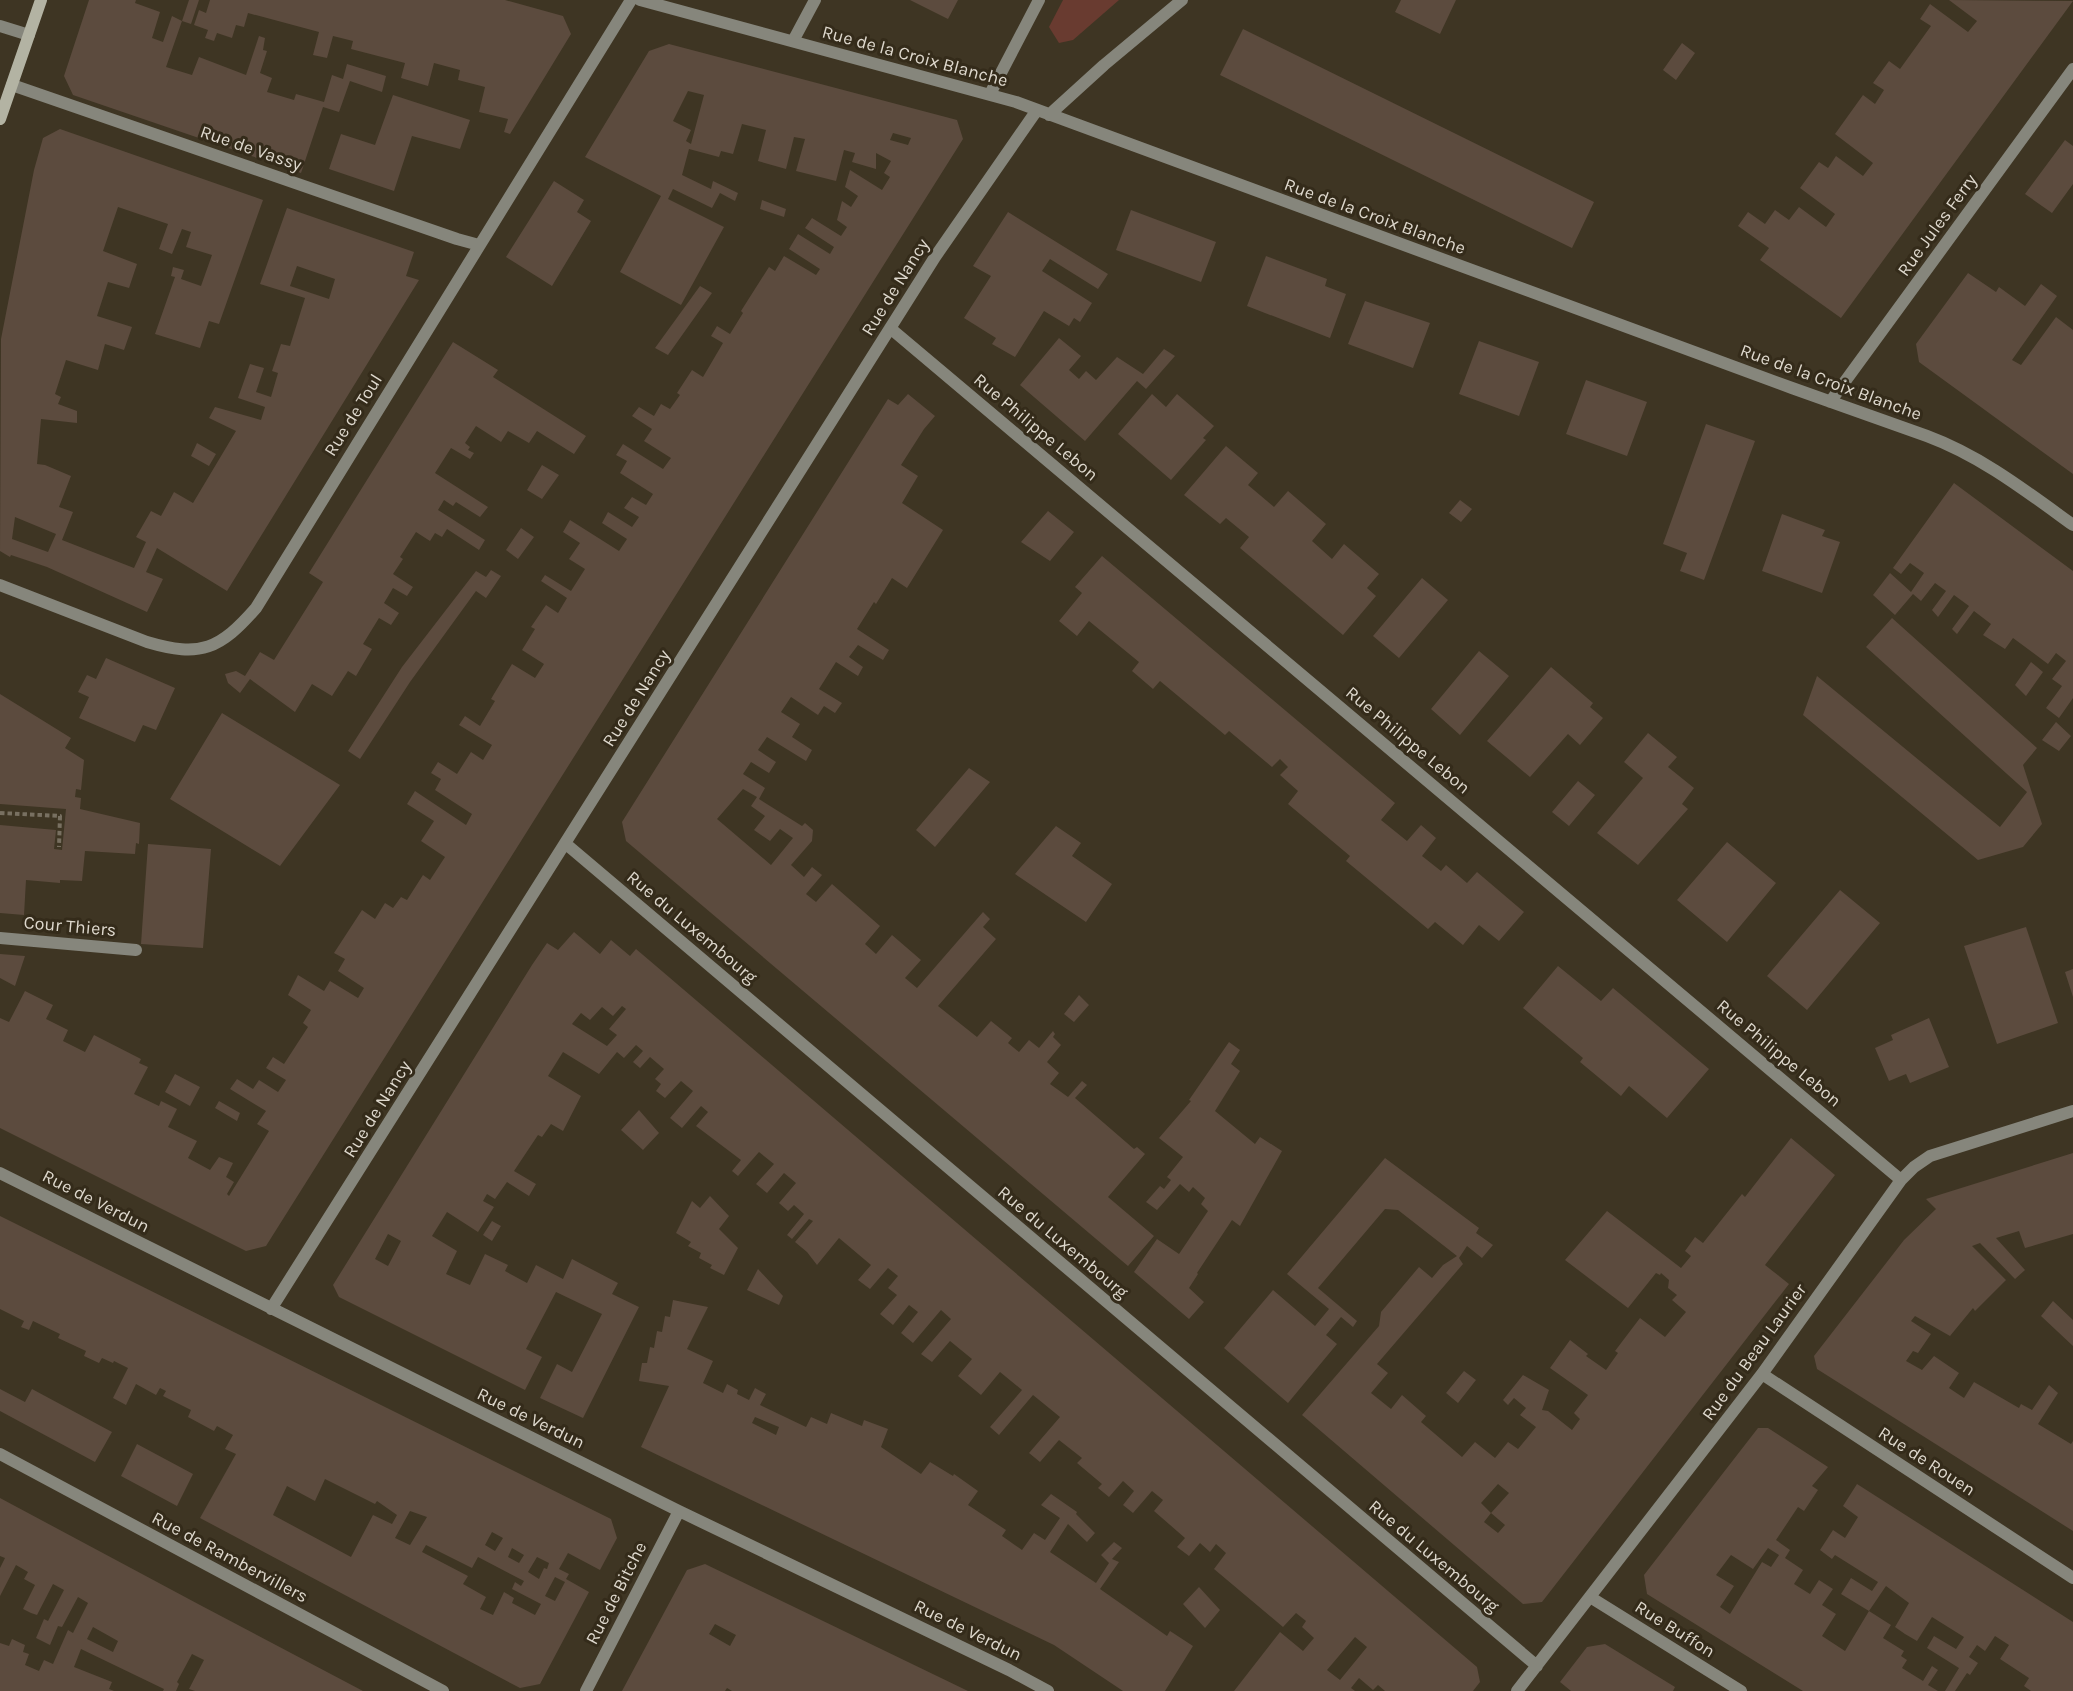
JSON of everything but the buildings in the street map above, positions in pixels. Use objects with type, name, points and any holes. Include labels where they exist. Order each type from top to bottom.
[{"type":"street","points":[[0,119],[41,0]]},
{"type":"street","name":"Rue de Toul","points":[[0,585],[172,650],[196,650],[216,645],[237,630],[256,608],[631,0]]},
{"type":"street","name":"Rue de la Croix Blanche","points":[[640,0],[990,94],[1947,443],[2001,473],[2073,525]]},
{"type":"street","points":[[793,41],[815,0]]},
{"type":"street","points":[[990,94],[1039,0]]},
{"type":"street","points":[[1049,115],[1182,0]]},
{"type":"street","points":[[0,26],[29,35]]},
{"type":"street","name":"Rue Jules Ferry","points":[[1830,402],[2073,69]]},
{"type":"street","name":"Rue de Vassy","points":[[12,85],[446,235],[479,244]]},
{"type":"street","name":"Rue de Nancy","points":[[271,1309],[934,257],[1037,110]]},
{"type":"street","name":"Rue Philippe Lebon","points":[[890,328],[1901,1180]]},
{"type":"street","name":"Rue du Luxembourg","points":[[566,844],[1537,1666]]},
{"type":"street","name":"Cour Thiers","points":[[0,938],[136,950]]},
{"type":"street","name":"Rue du Beau Laurier","points":[[1517,1691],[1762,1374],[1901,1180],[1930,1156],[2073,1111]]},
{"type":"street","name":"Rue de Verdun","points":[[0,1173],[679,1511],[1048,1691]]},
{"type":"street","name":"Rue de Rouen","points":[[1762,1374],[2073,1578]]},
{"type":"street","name":"Rue de Rambervillers","points":[[0,1455],[443,1691]]},
{"type":"street","name":"Rue de Bitche","points":[[586,1691],[679,1511]]},
{"type":"street","name":"Rue Buffon","points":[[1590,1597],[1741,1691]]},
{"type":"path","points":[[0,813],[60,816],[59,847]]},
{"type":"shaded area","points":[[1063,0],[1119,0],[1073,40],[1059,43],[1049,27]]}]
